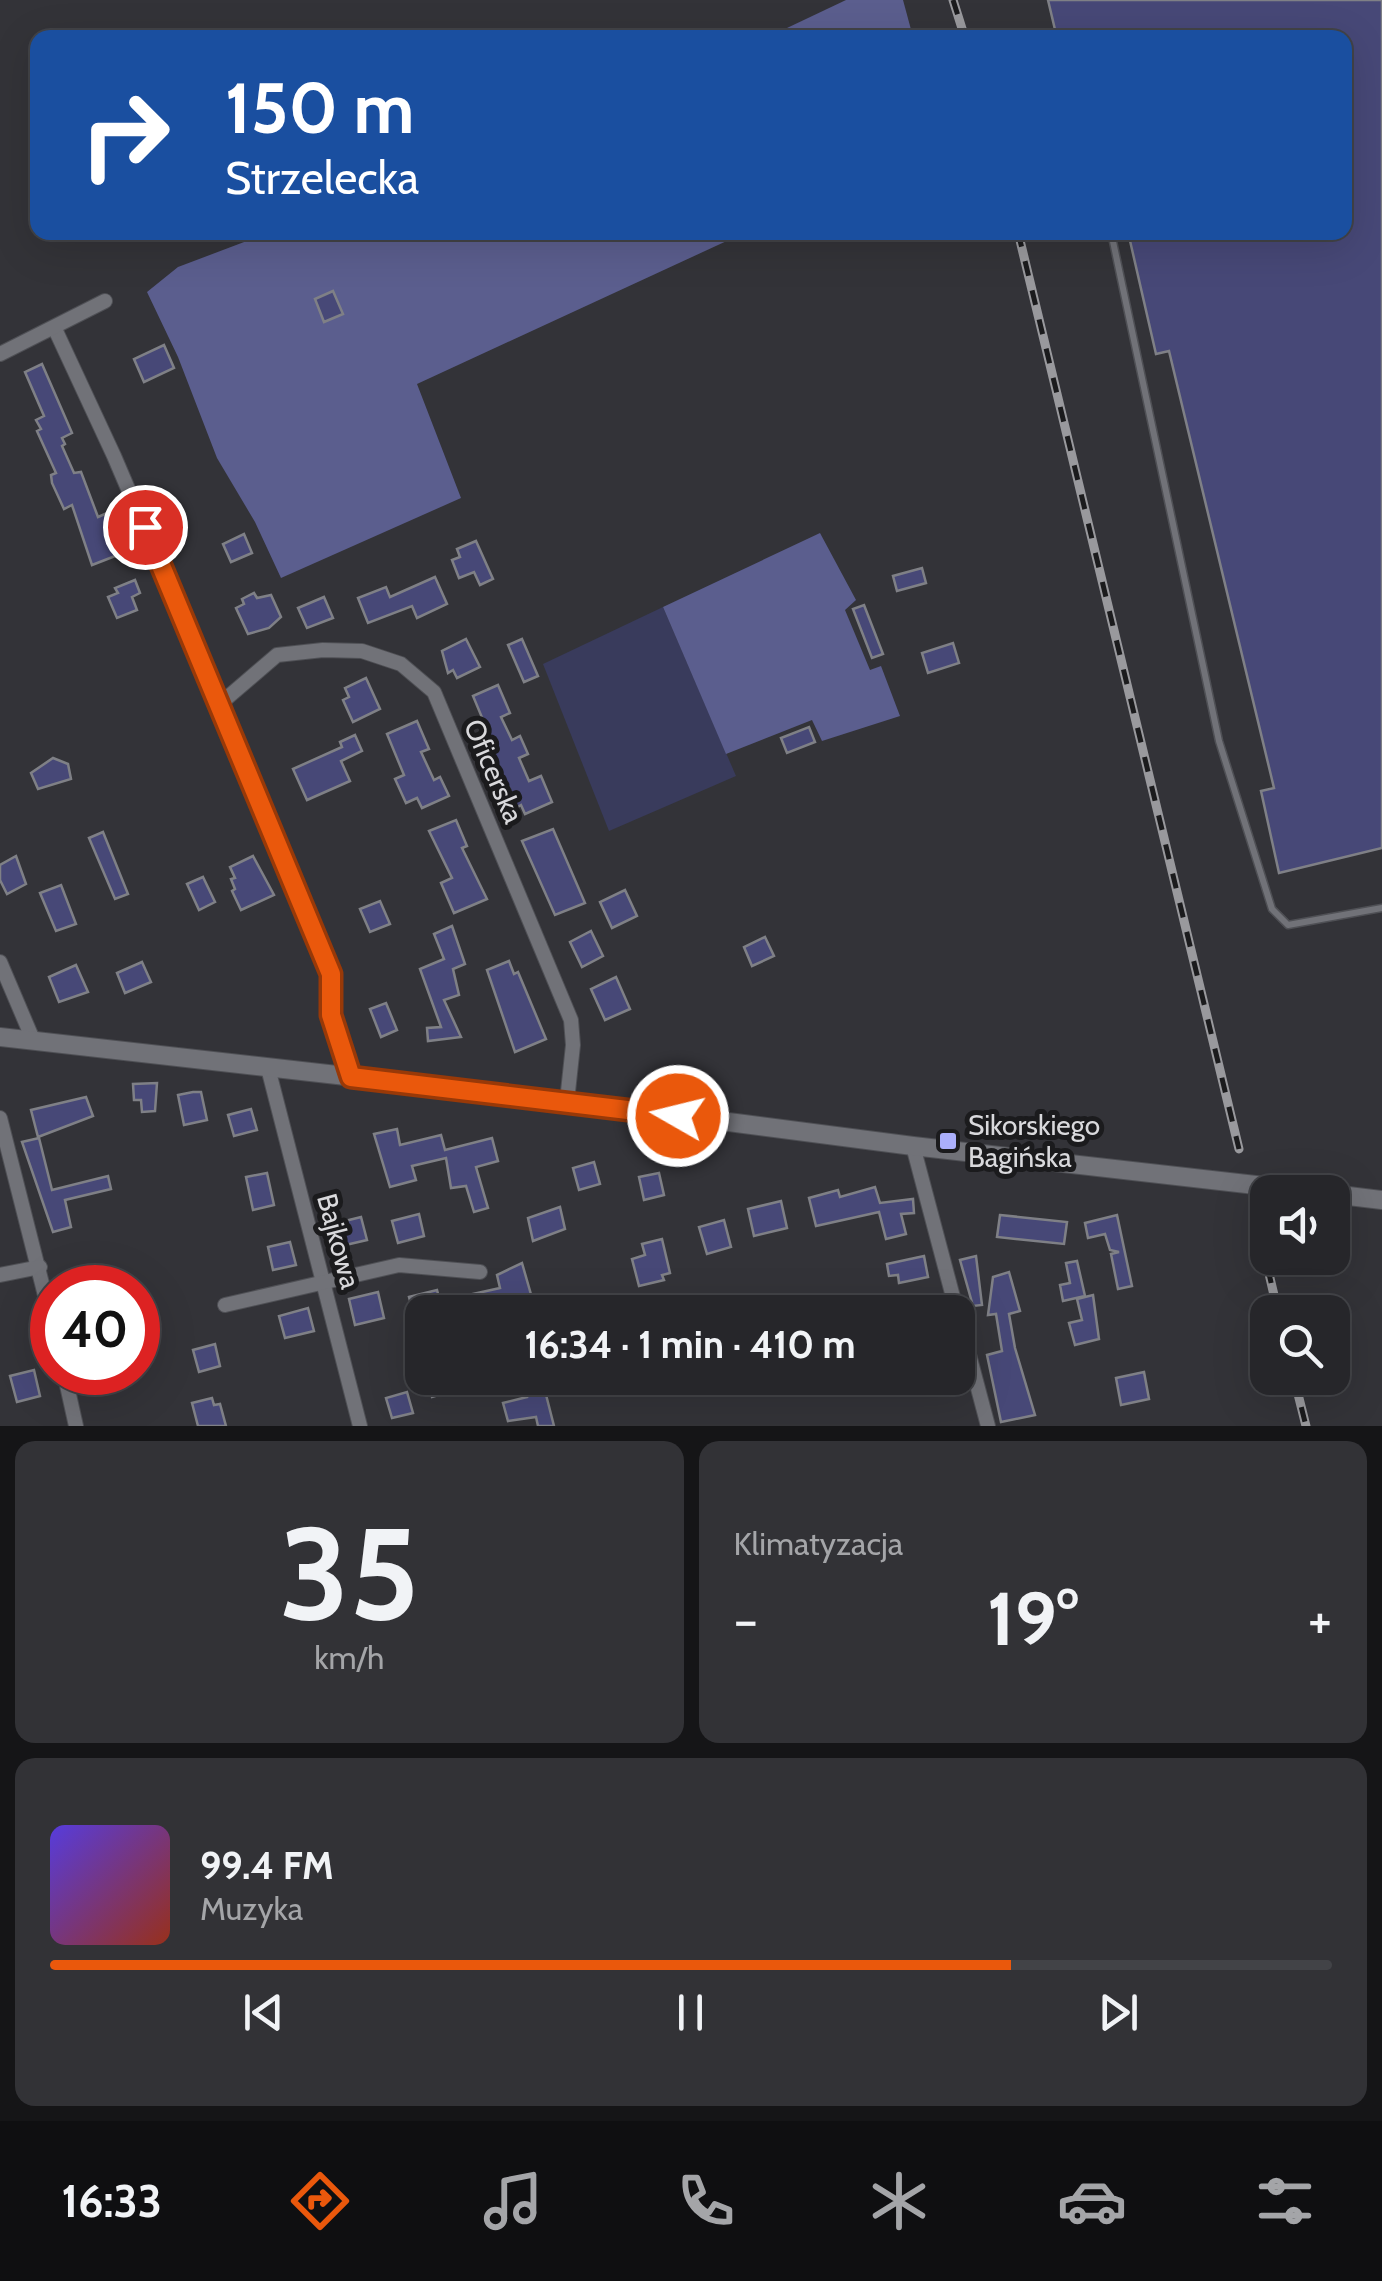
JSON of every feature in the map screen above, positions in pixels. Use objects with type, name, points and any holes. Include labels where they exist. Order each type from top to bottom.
[{"type":"street","points":[[0,354],[105,302]]},
{"type":"street","points":[[54,329],[114,456],[221,703],[331,974],[331,1015],[351,1077]]},
{"type":"street","name":"Oficerska","points":[[221,703],[277,655],[324,650],[386,658],[410,669],[434,692],[571,1020],[573,1045],[566,1101]]},
{"type":"street","points":[[0,962],[34,1042]]},
{"type":"street","points":[[0,1037],[1250,1184]]},
{"type":"street","name":"Bajkowa","points":[[268,1068],[359,1426]]},
{"type":"street","points":[[0,1118],[39,1265]]},
{"type":"street","points":[[913,1146],[953,1295]]},
{"type":"street","points":[[1350,1196],[1382,1200]]},
{"type":"street","points":[[225,1305],[399,1265],[480,1272]]},
{"type":"street","points":[[0,1276],[30,1269]]},
{"type":"street","points":[[975,1377],[988,1426]]},
{"type":"street","points":[[69,1395],[76,1426]]},
{"type":"lane","points":[[1113,240],[1220,741],[1272,909],[1288,924],[1382,908]]},
{"type":"shaded area","points":[[846,0],[903,0],[911,30],[783,30]]},
{"type":"shaded area","points":[[249,240],[729,240],[417,384],[461,498],[281,578],[255,522],[217,458],[178,357],[147,292],[178,267]]},
{"type":"shaded area","points":[[820,533],[856,600],[845,610],[870,670],[881,666],[900,716],[822,741],[812,720],[726,754],[663,607]]},
{"type":"shaded area","points":[[663,607],[736,776],[609,831],[543,664]]},
{"type":"building","points":[[1048,0],[1382,0],[1382,848],[1279,873],[1261,791],[1274,788],[1169,351],[1156,354],[1130,240],[1352,240],[1352,30],[1055,30]]},
{"type":"building","points":[[333,291],[343,314],[324,322],[315,299]]},
{"type":"building","points":[[164,345],[174,368],[144,382],[134,359]]},
{"type":"building","points":[[42,364],[72,433],[62,438],[62,446],[74,473],[81,472],[98,517],[112,511],[121,532],[115,534],[123,553],[92,565],[72,505],[64,509],[52,483],[51,475],[56,473],[37,431],[41,429],[36,420],[44,416],[25,372]]},
{"type":"building","points":[[244,534],[252,553],[231,562],[223,544]]},
{"type":"building","points":[[476,541],[493,579],[480,585],[474,572],[459,578],[452,560],[460,557],[457,549]]},
{"type":"building","points":[[922,568],[926,583],[897,591],[893,576]]},
{"type":"building","points":[[435,577],[447,604],[417,618],[412,606],[368,623],[358,598],[386,587],[390,597]]},
{"type":"building","points":[[135,580],[140,593],[132,597],[137,610],[117,618],[108,597],[118,593],[115,588]]},
{"type":"building","points":[[254,593],[257,598],[271,595],[281,617],[269,628],[248,634],[236,608],[244,604],[242,599]]},
{"type":"building","points":[[324,597],[333,618],[307,628],[298,608]]},
{"type":"building","points":[[864,605],[883,654],[872,658],[853,609]]},
{"type":"building","points":[[466,639],[480,667],[457,678],[453,670],[448,673],[442,651]]},
{"type":"building","points":[[522,639],[538,676],[524,682],[508,645]]},
{"type":"building","points":[[953,643],[959,663],[928,673],[922,653]]},
{"type":"building","points":[[366,678],[380,709],[353,722],[343,700],[349,697],[345,688]]},
{"type":"building","points":[[498,685],[510,713],[501,717],[512,740],[520,736],[528,754],[519,758],[529,781],[541,776],[552,802],[525,814],[521,805],[514,809],[506,791],[510,790],[490,751],[491,739],[473,696]]},
{"type":"building","points":[[417,721],[429,749],[421,752],[434,780],[440,777],[449,796],[422,808],[417,798],[406,803],[395,779],[404,775],[387,734]]},
{"type":"building","points":[[809,727],[815,742],[787,753],[781,738]]},
{"type":"building","points":[[355,735],[362,751],[341,761],[350,781],[307,800],[293,769],[342,747],[340,742]]},
{"type":"building","points":[[53,758],[68,764],[71,779],[38,789],[31,773]]},
{"type":"building","points":[[456,820],[467,846],[462,848],[487,899],[454,913],[441,883],[452,878],[429,831]]},
{"type":"building","points":[[553,829],[585,903],[555,915],[522,841]]},
{"type":"building","points":[[103,832],[128,894],[115,899],[89,838]]},
{"type":"building","points":[[16,856],[26,884],[7,894],[0,880],[0,865]]},
{"type":"building","points":[[253,856],[274,895],[241,910],[232,891],[235,889],[231,879],[235,878],[230,867]]},
{"type":"building","points":[[203,877],[215,902],[199,910],[187,884]]},
{"type":"building","points":[[61,885],[76,924],[56,931],[40,893]]},
{"type":"building","points":[[625,890],[637,916],[612,928],[600,902]]},
{"type":"building","points":[[380,901],[390,924],[370,932],[360,909]]},
{"type":"building","points":[[452,926],[465,964],[453,969],[459,995],[444,1000],[461,1037],[428,1041],[427,1028],[441,1027],[420,969],[444,959],[434,934]]},
{"type":"building","points":[[591,931],[603,956],[582,967],[570,942]]},
{"type":"building","points":[[765,937],[774,956],[752,966],[744,947]]},
{"type":"building","points":[[509,961],[514,974],[518,972],[546,1039],[515,1052],[487,970]]},
{"type":"building","points":[[142,962],[151,982],[125,993],[117,973]]},
{"type":"building","points":[[76,965],[88,992],[59,1002],[49,977]]},
{"type":"building","points":[[616,977],[630,1009],[605,1020],[591,989]]},
{"type":"building","points":[[386,1003],[397,1030],[381,1037],[370,1009]]},
{"type":"building","points":[[157,1083],[155,1111],[142,1112],[141,1100],[134,1100],[133,1084]]},
{"type":"building","points":[[201,1092],[207,1120],[184,1125],[178,1095]]},
{"type":"building","points":[[86,1097],[93,1116],[38,1137],[31,1110]]},
{"type":"building","points":[[251,1109],[257,1130],[234,1136],[228,1115]]},
{"type":"building","points":[[397,1129],[400,1145],[441,1135],[445,1150],[492,1138],[498,1161],[476,1167],[488,1208],[474,1212],[466,1186],[451,1188],[446,1158],[412,1166],[416,1180],[390,1187],[374,1134]]},
{"type":"building","points":[[39,1138],[52,1190],[108,1176],[111,1189],[65,1200],[71,1227],[53,1232],[22,1142]]},
{"type":"building","points":[[594,1162],[600,1184],[579,1190],[573,1168]]},
{"type":"building","points":[[267,1173],[274,1205],[253,1210],[246,1177]]},
{"type":"building","points":[[659,1173],[664,1195],[644,1200],[639,1177]]},
{"type":"building","points":[[875,1187],[880,1203],[913,1199],[914,1213],[901,1214],[906,1234],[886,1239],[879,1212],[816,1226],[809,1198],[838,1190],[840,1197]]},
{"type":"building","points":[[781,1201],[787,1228],[754,1236],[748,1209]]},
{"type":"building","points":[[560,1207],[565,1229],[533,1241],[528,1218]]},
{"type":"building","points":[[419,1214],[424,1236],[398,1243],[392,1221]]},
{"type":"building","points":[[1000,1215],[1067,1222],[1064,1244],[997,1237]]},
{"type":"building","points":[[1117,1215],[1132,1286],[1118,1289],[1111,1254],[1119,1252],[1110,1250],[1105,1234],[1088,1238],[1085,1223]]},
{"type":"building","points":[[361,1217],[367,1240],[337,1247],[337,1223]]},
{"type":"building","points":[[724,1220],[731,1247],[707,1254],[699,1227]]},
{"type":"building","points":[[662,1239],[670,1273],[662,1275],[664,1280],[639,1286],[632,1259],[645,1255],[642,1244]]},
{"type":"building","points":[[290,1242],[296,1265],[273,1270],[268,1247]]},
{"type":"building","points":[[924,1256],[928,1277],[899,1283],[898,1275],[889,1276],[887,1264]]},
{"type":"building","points":[[976,1256],[982,1305],[975,1306],[975,1295],[970,1295],[960,1260]]},
{"type":"building","points":[[1077,1261],[1085,1296],[1063,1301],[1060,1285],[1070,1283],[1066,1263]]},
{"type":"building","points":[[522,1263],[531,1295],[468,1295],[500,1288],[497,1275]]},
{"type":"building","points":[[1009,1272],[1020,1311],[1009,1314],[1015,1348],[1035,1415],[1001,1422],[987,1355],[1002,1351],[996,1314],[988,1315],[993,1277]]},
{"type":"building","points":[[378,1292],[384,1318],[355,1325],[349,1299]]},
{"type":"building","points":[[1093,1295],[1099,1339],[1075,1345],[1069,1323],[1082,1320],[1077,1299]]},
{"type":"building","points":[[308,1308],[314,1331],[285,1338],[279,1316]]},
{"type":"building","points":[[215,1344],[220,1366],[199,1372],[193,1350]]},
{"type":"building","points":[[30,1371],[30,1395],[40,1396],[17,1402],[10,1376]]},
{"type":"building","points":[[1144,1372],[1149,1399],[1121,1405],[1116,1378]]},
{"type":"building","points":[[405,1393],[413,1413],[392,1418],[386,1398]]},
{"type":"building","points":[[546,1395],[554,1426],[538,1426],[536,1417],[508,1421],[503,1403]]},
{"type":"building","points":[[212,1398],[214,1405],[220,1404],[226,1426],[198,1426],[192,1403]]},
{"type":"railway","points":[[953,0],[962,30]]},
{"type":"railway","points":[[1020,240],[1239,1149]]},
{"type":"railway","points":[[1269,1275],[1274,1295]]},
{"type":"railway","points":[[1298,1395],[1306,1426]]},
{"type":"place","name":"Sikorskiego Bagińska","points":[[948,1141]]},
{"type":"route","points":[[145,527],[331,974],[331,1015],[351,1077],[678,1116]]}]
